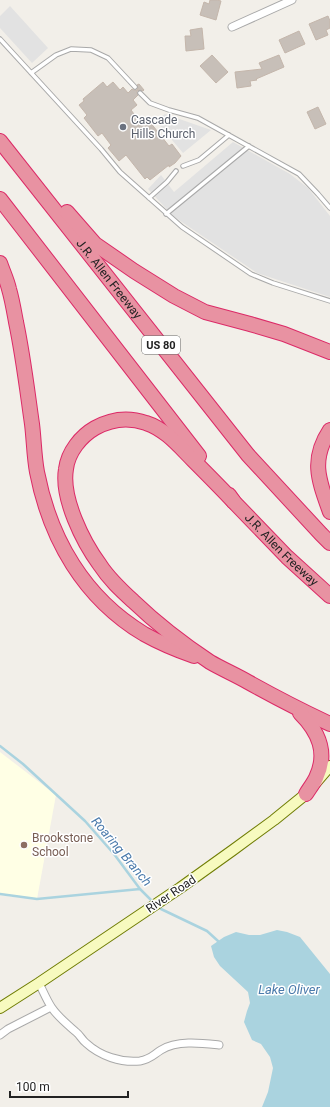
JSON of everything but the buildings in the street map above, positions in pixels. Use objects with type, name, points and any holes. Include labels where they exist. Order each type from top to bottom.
[{"type":"highway","points":[[0,134],[95,244],[134,271],[174,296],[205,312],[284,334],[330,352]]},
{"type":"highway","name":"J.R. Allen Freeway","points":[[0,142],[248,455],[330,543]]},
{"type":"highway","name":"J.R. Allen Freeway","points":[[0,199],[154,396],[234,502],[287,557],[330,596]]},
{"type":"highway","points":[[0,263],[9,289],[21,346],[40,487],[49,517],[69,560],[90,588],[106,605],[124,620],[144,634],[175,649],[211,662]]},
{"type":"highway","points":[[234,502],[168,434],[147,423],[136,420],[124,419],[113,421],[91,430],[75,447],[69,458],[66,469],[65,480],[69,504],[82,537],[101,567],[141,609],[168,632],[211,662],[294,707],[330,724]]},
{"type":"highway","points":[[330,430],[324,439],[318,461],[320,483],[330,512]]},
{"type":"highway","points":[[294,707],[315,731],[321,750],[320,767],[316,778],[306,794]]},
{"type":"main road","name":"River Road","points":[[0,1008],[180,888],[251,838],[306,794],[330,766]]},
{"type":"street","points":[[232,27],[292,0]]},
{"type":"street","points":[[39,983],[56,1014],[79,1034],[86,1043],[106,1056],[117,1060],[141,1061],[152,1057],[161,1050],[172,1045],[186,1043],[219,1045]]},
{"type":"street","points":[[0,1034],[51,1007]]},
{"type":"lane","points":[[0,39],[101,149],[120,172],[182,228],[251,274],[273,283],[330,301]]},
{"type":"lane","points":[[31,73],[56,55],[71,49],[91,50],[108,58],[135,87]]},
{"type":"lane","points":[[140,93],[150,103],[168,110],[198,118],[299,174],[330,208]]},
{"type":"lane","points":[[183,166],[199,160],[229,135]]},
{"type":"lane","points":[[166,214],[249,146]]},
{"type":"lane","points":[[149,198],[167,182],[176,171]]},
{"type":"shaded area","points":[[10,6],[48,48],[32,63],[0,28],[0,16]]},
{"type":"shaded area","points":[[165,114],[211,130],[183,153],[156,121]]},
{"type":"shaded area","points":[[233,142],[290,174],[308,188],[330,216],[330,297],[257,273],[173,216],[148,189],[161,175],[174,192]]},
{"type":"shaded area","name":"Brookstone School","points":[[0,752],[56,795],[37,899],[0,895]]},
{"type":"water","name":"Lake Oliver","points":[[277,930],[300,937],[330,974],[330,1107],[262,1107],[268,1092],[273,1068],[270,1057],[261,1044],[252,1040],[244,1022],[250,1003],[248,992],[220,966],[214,957],[211,946],[224,937],[236,932],[249,935],[260,935]]},
{"type":"waterway","name":"Roaring Branch","points":[[0,746],[23,764],[85,821],[114,854],[140,889],[153,902]]},
{"type":"waterway","points":[[0,894],[37,899],[140,889]]},
{"type":"waterway","name":"Roaring Branch","points":[[157,906],[207,931],[218,941]]},
{"type":"place","name":"Cascade Hills Church","points":[[123,127]]},
{"type":"place","name":"Brookstone School","points":[[24,845]]}]
